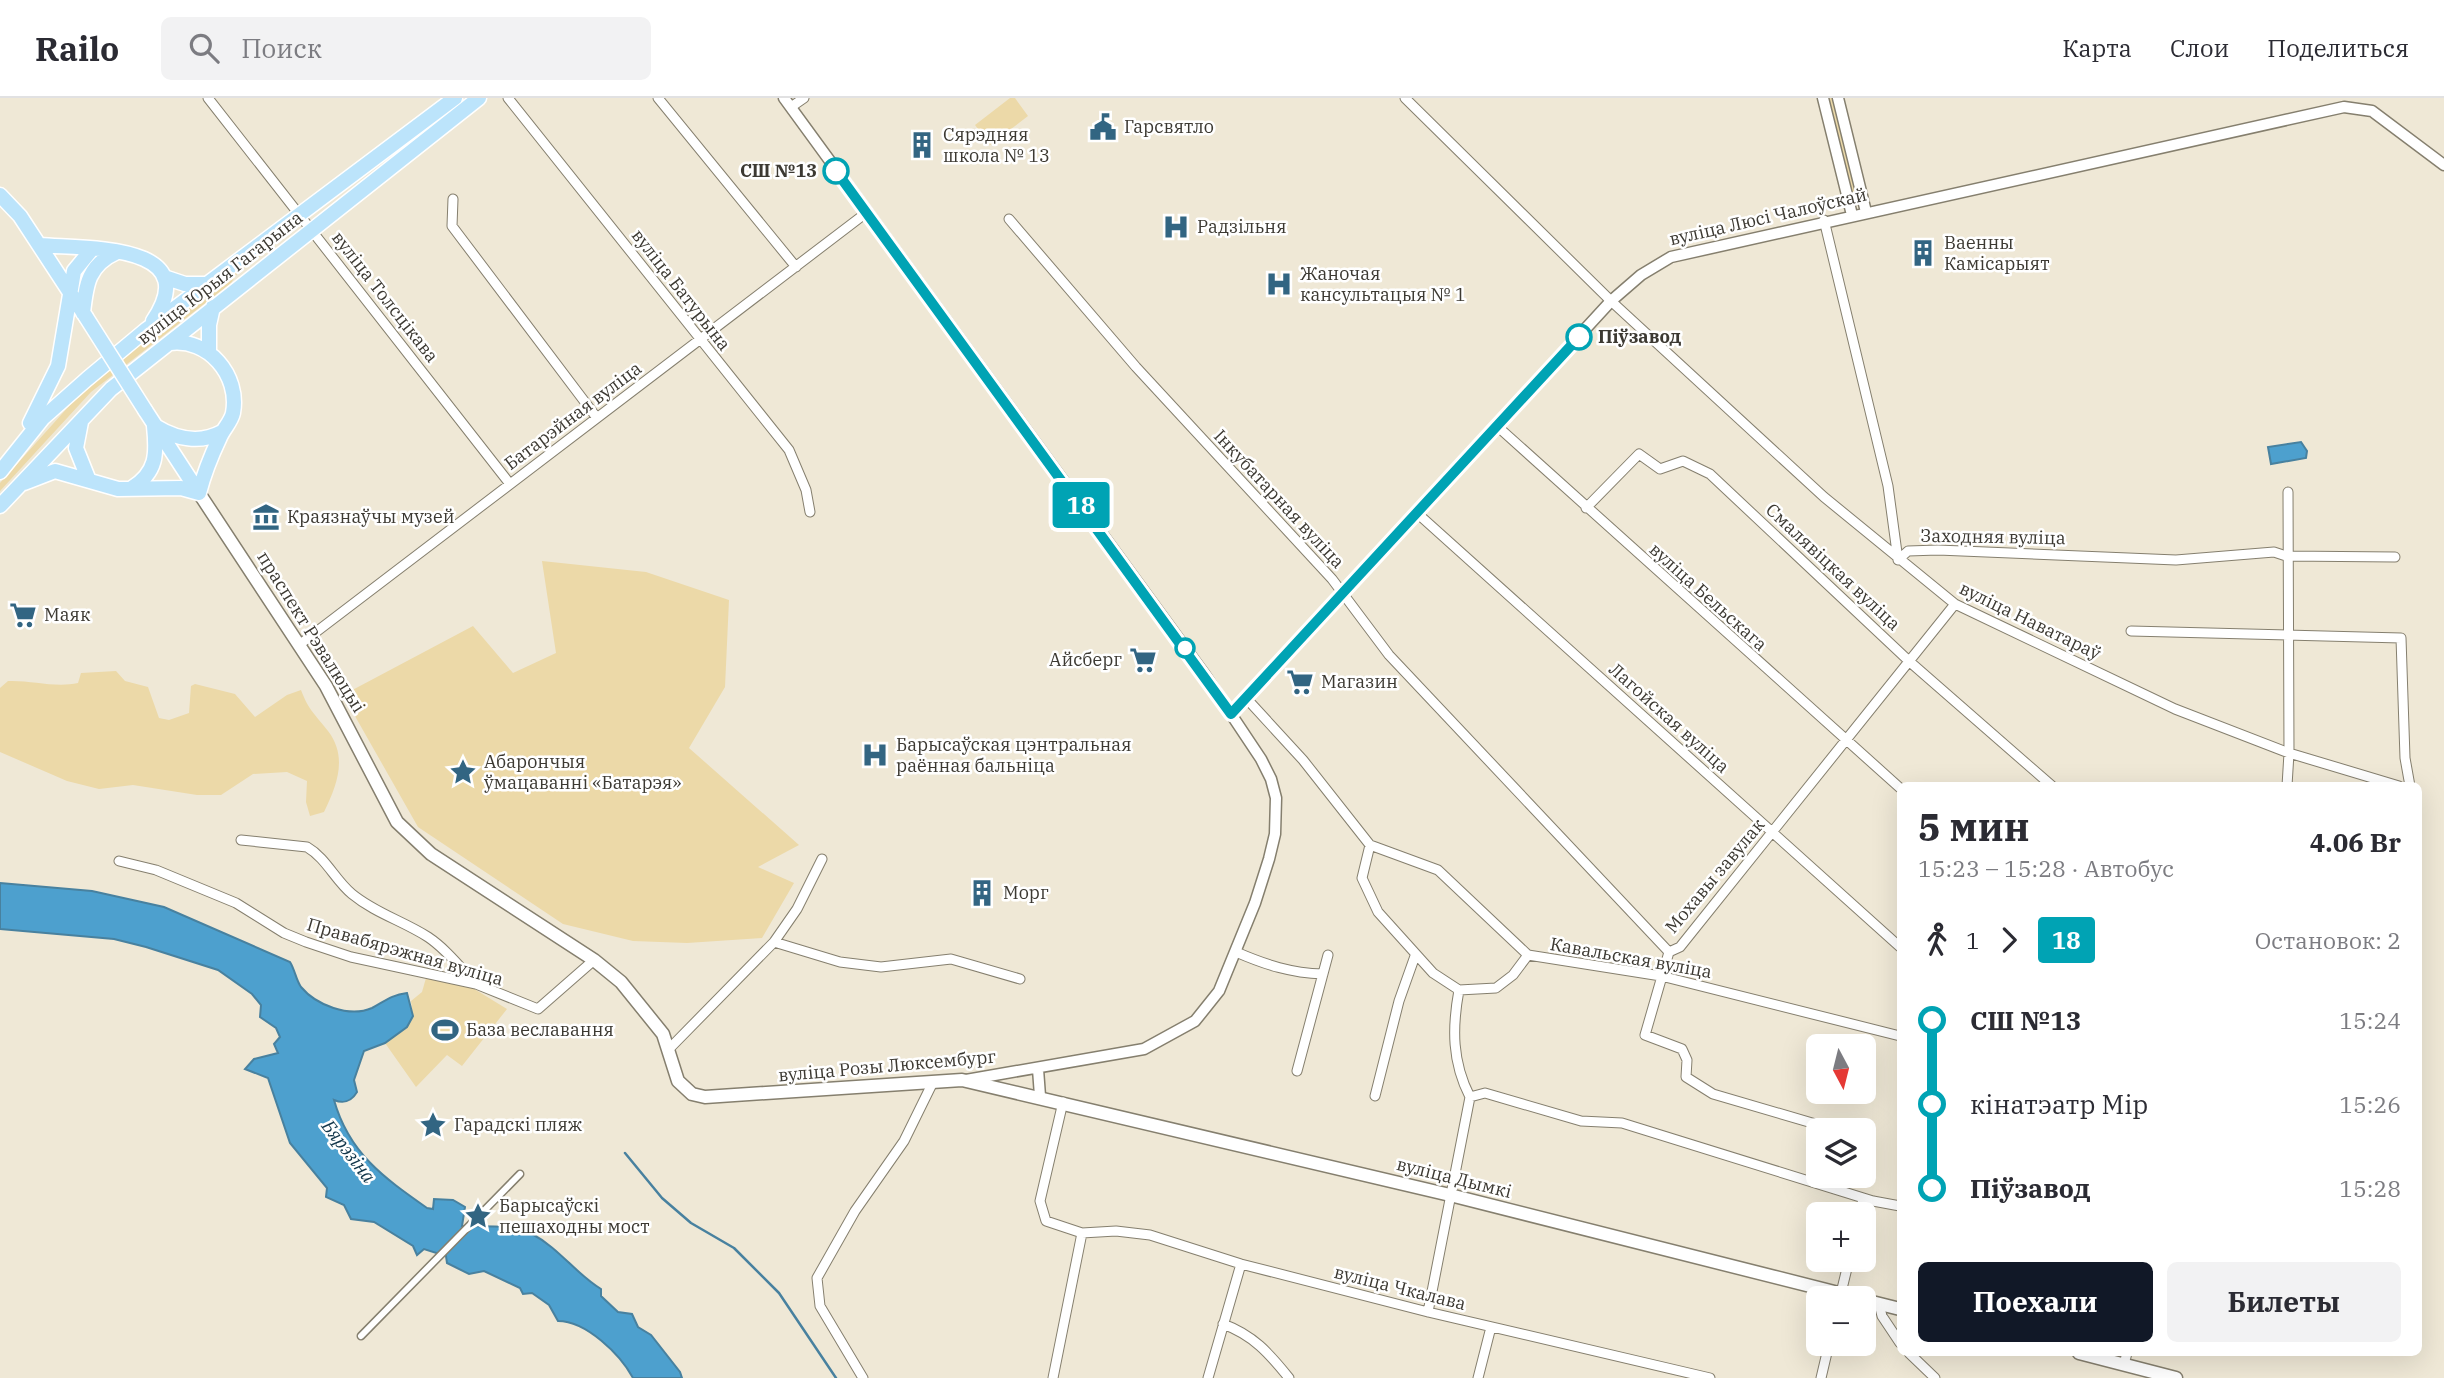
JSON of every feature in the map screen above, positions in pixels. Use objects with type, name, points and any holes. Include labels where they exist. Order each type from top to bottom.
[{"type":"main road","name":"вуліца Юрыя Гагарына","points":[[0,472],[43,418],[147,329],[455,98]]},
{"type":"main road","name":"вуліца Юрыя Гагарына","points":[[0,506],[111,389],[479,98]]},
{"type":"main road","name":"праспект Рэвалюцыі","points":[[0,195],[20,216],[40,245],[198,493],[299,645],[345,719],[388,808],[414,840],[594,960],[621,982],[654,1019],[669,1049],[678,1081],[692,1094]]},
{"type":"main road","points":[[40,245],[139,254],[150,260],[164,277],[185,284],[206,284]]},
{"type":"main road","points":[[12,458],[55,375],[63,346],[74,271],[92,249]]},
{"type":"main road","points":[[85,315],[90,272],[99,261],[117,252]]},
{"type":"main road","points":[[147,329],[162,306],[164,277]]},
{"type":"main road","points":[[209,350],[209,325],[214,306]]},
{"type":"main road","points":[[20,484],[55,471],[88,478],[118,489],[181,488],[198,493],[204,471],[233,411],[232,391],[218,361],[209,350],[188,342],[170,343]]},
{"type":"main road","points":[[81,421],[76,448],[88,478]]},
{"type":"main road","points":[[132,488],[147,477],[156,461],[154,425],[184,438],[206,438],[222,432]]},
{"type":"main road","name":"вуліца Розы Люксембург","points":[[692,1094],[705,1097],[961,1080]]},
{"type":"main road","name":"вуліца Дымкі","points":[[961,1080],[1040,1096],[1450,1195],[1806,1287]]},
{"type":"main road","points":[[1876,1303],[1897,1308]]},
{"type":"main road","points":[[2107,1356],[2126,1358],[2176,1378]]},
{"type":"street","name":"вуліца Толсцікава","points":[[208,98],[510,484]]},
{"type":"street","name":"вуліца Батурына","points":[[508,98],[702,338],[722,370],[789,450],[806,490],[810,512]]},
{"type":"street","points":[[658,98],[796,267]]},
{"type":"street","points":[[787,103],[804,98]]},
{"type":"street","name":"вуліца Наватараў","points":[[1405,98],[1611,301],[1824,497],[1955,604],[2175,709],[2289,753],[2386,782]]},
{"type":"street","points":[[1823,98],[1852,215]]},
{"type":"street","points":[[1838,98],[1866,212]]},
{"type":"street","name":"вуліца Розы Люксембург","points":[[787,103],[1231,714],[1271,779],[1276,807],[1275,834],[1269,859],[1236,952],[1219,991],[1205,1011],[1180,1031],[1144,1049],[961,1080]]},
{"type":"street","name":"вуліца Люсі Чалоўскай","points":[[1231,714],[1611,301],[1641,275],[1671,257],[1824,220],[2325,109],[2344,107],[2372,111],[2408,141],[2444,165]]},
{"type":"street","points":[[453,199],[452,226],[597,418]]},
{"type":"street","name":"Батарэйная вуліца","points":[[299,645],[866,213]]},
{"type":"street","name":"Інкубатарная вуліца","points":[[1009,219],[1136,367],[1332,579],[1389,655],[1669,952]]},
{"type":"street","name":"Заходняя вуліца","points":[[1824,220],[1888,486],[1898,560]]},
{"type":"street","name":"вуліца Бельскага","points":[[1497,426],[1897,785]]},
{"type":"street","name":"Смалявіцкая вуліца","points":[[1586,508],[1639,454],[1660,469],[1683,461],[1710,474],[1910,662],[2047,782]]},
{"type":"street","points":[[2287,782],[2288,492]]},
{"type":"street","name":"Лагойская вуліца","points":[[1417,513],[1897,944]]},
{"type":"street","name":"Заходняя вуліца","points":[[1898,560],[1908,551],[1938,550],[2176,560],[2274,552],[2286,556],[2395,557]]},
{"type":"street","name":"Мохавы завулак","points":[[1806,1121],[1713,1094],[1686,1076],[1687,1060],[1682,1049],[1644,1035],[1669,952],[1680,947],[1955,604]]},
{"type":"street","points":[[2131,631],[2401,638],[2405,758],[2409,782]]},
{"type":"street","points":[[1247,699],[1303,760],[1370,845],[1362,878],[1378,912],[1403,937],[1424,967],[1459,990],[1496,988],[1513,975],[1528,955]]},
{"type":"street","points":[[241,840],[307,847],[316,852],[351,893],[375,910],[427,936],[444,949],[476,984]]},
{"type":"street","name":"Кавальская вуліца","points":[[1370,845],[1438,870],[1528,955],[1661,976],[1897,1035]]},
{"type":"street","points":[[669,1049],[774,942],[797,909],[822,859]]},
{"type":"street","name":"Правабярэжная вуліца","points":[[119,861],[156,870],[236,903],[284,933],[306,942],[351,957],[476,984],[538,1009],[594,960]]},
{"type":"street","points":[[774,942],[840,962],[881,967],[951,959],[1020,979]]},
{"type":"street","points":[[1236,952],[1271,967],[1296,973],[1323,974]]},
{"type":"street","points":[[1297,1071],[1328,955]]},
{"type":"street","points":[[1375,1096],[1399,1000],[1415,956]]},
{"type":"street","points":[[1428,1312],[1470,1097],[1462,1081],[1452,1025],[1459,990]]},
{"type":"street","points":[[1038,1069],[1040,1096]]},
{"type":"street","points":[[863,1378],[820,1306],[817,1278],[855,1211],[904,1141],[933,1082]]},
{"type":"street","points":[[1470,1097],[1485,1093],[1581,1121],[1622,1123],[1863,1198],[1897,1205]]},
{"type":"street","points":[[1053,1378],[1082,1233],[1046,1221],[1041,1208],[1063,1102]]},
{"type":"street","points":[[361,1336],[520,1174]]},
{"type":"street","points":[[1862,1202],[1863,1198]]},
{"type":"street","name":"вуліца Чкалава","points":[[1082,1233],[1116,1231],[1150,1236],[1241,1264],[1428,1312],[1710,1378]]},
{"type":"street","points":[[1208,1378],[1241,1264]]},
{"type":"street","points":[[1879,1304],[1882,1316],[1897,1338]]},
{"type":"street","points":[[1223,1324],[1243,1331],[1261,1345],[1289,1378]]},
{"type":"street","points":[[1478,1378],[1492,1327]]},
{"type":"street","points":[[1821,1378],[1826,1356]]},
{"type":"street","points":[[1912,1356],[1935,1378]]},
{"type":"shaded area","points":[[1010,98],[1015,98],[1028,116],[990,145],[975,125]]},
{"type":"shaded area","points":[[1828,98],[1832,98],[1858,201],[1854,201]]},
{"type":"shaded area","points":[[281,237],[283,239],[237,274],[231,283],[91,392],[0,491],[0,483],[87,386]]},
{"type":"shaded area","points":[[542,561],[646,572],[729,600],[725,687],[689,748],[799,845],[758,867],[794,883],[762,938],[687,943],[633,941],[563,924],[418,827],[343,695],[473,626],[513,673],[556,653]]},
{"type":"shaded area","points":[[116,671],[125,681],[148,687],[159,718],[169,720],[189,713],[191,686],[195,684],[235,694],[255,717],[287,695],[301,690],[338,751],[336,781],[324,812],[310,816],[306,802],[307,781],[287,772],[253,774],[221,795],[197,795],[133,785],[99,789],[67,781],[0,752],[0,688],[8,681],[69,684],[78,683],[81,673]]},
{"type":"shaded area","name":"База веславання","points":[[426,978],[471,987],[507,1009],[462,1066],[447,1055],[416,1087],[385,1043],[408,1021],[411,1016],[411,1001],[422,992]]},
{"type":"water","points":[[2301,442],[2307,451],[2306,458],[2271,464],[2268,447]]},
{"type":"water","name":"Бярэзіна","points":[[0,883],[92,891],[164,907],[290,962],[301,987],[315,999],[334,1008],[363,1011],[407,993],[413,1016],[407,1027],[385,1043],[364,1051],[354,1080],[357,1092],[347,1101],[334,1100],[340,1119],[358,1149],[396,1186],[427,1208],[433,1209],[434,1199],[453,1200],[465,1207],[462,1226],[516,1229],[542,1240],[601,1289],[601,1296],[618,1312],[632,1314],[638,1327],[651,1335],[682,1378],[633,1378],[620,1359],[601,1340],[569,1322],[558,1321],[549,1305],[532,1293],[523,1294],[520,1288],[484,1271],[469,1274],[447,1263],[446,1256],[424,1249],[417,1255],[413,1246],[374,1222],[351,1219],[344,1205],[326,1197],[327,1188],[290,1143],[268,1078],[245,1069],[254,1059],[278,1053],[274,1044],[280,1037],[276,1028],[260,1017],[261,1005],[252,994],[218,970],[146,947],[114,939],[0,929]]},
{"type":"waterway","points":[[625,1153],[662,1198],[691,1223],[734,1248],[779,1293],[836,1378]]},
{"type":"bus line","name":"18","points":[[836,171],[1231,714],[1579,337]]},
{"type":"place","name":"Гарсвятло","points":[[1103,127]]},
{"type":"place","name":"Сярэдняя школа № 13","points":[[922,145]]},
{"type":"place","name":"СШ №13","points":[[836,171]]},
{"type":"place","name":"Радзільня","points":[[1176,227]]},
{"type":"place","name":"Ваенны Камісарыят","points":[[1923,253]]},
{"type":"place","name":"Жаночая кансультацыя № 1","points":[[1279,284]]},
{"type":"place","name":"Піўзавод","points":[[1579,337]]},
{"type":"place","name":"Краязнаўчы музей","points":[[266,517]]},
{"type":"place","name":"Маяк","points":[[23,615]]},
{"type":"place","name":"Айсберг","points":[[1143,660]]},
{"type":"place","name":"Магазин","points":[[1300,682]]},
{"type":"place","name":"Барысаўская цэнтральная раённая бальніца","points":[[875,755]]},
{"type":"place","name":"Абарончыя ўмацаванні «Батарэя»","points":[[463,772]]},
{"type":"place","name":"Морг","points":[[982,893]]},
{"type":"place","name":"База веславання","points":[[445,1030]]},
{"type":"place","name":"Гарадскі пляж","points":[[433,1125]]},
{"type":"place","name":"Барысаўскі пешаходны мост","points":[[478,1216]]}]
